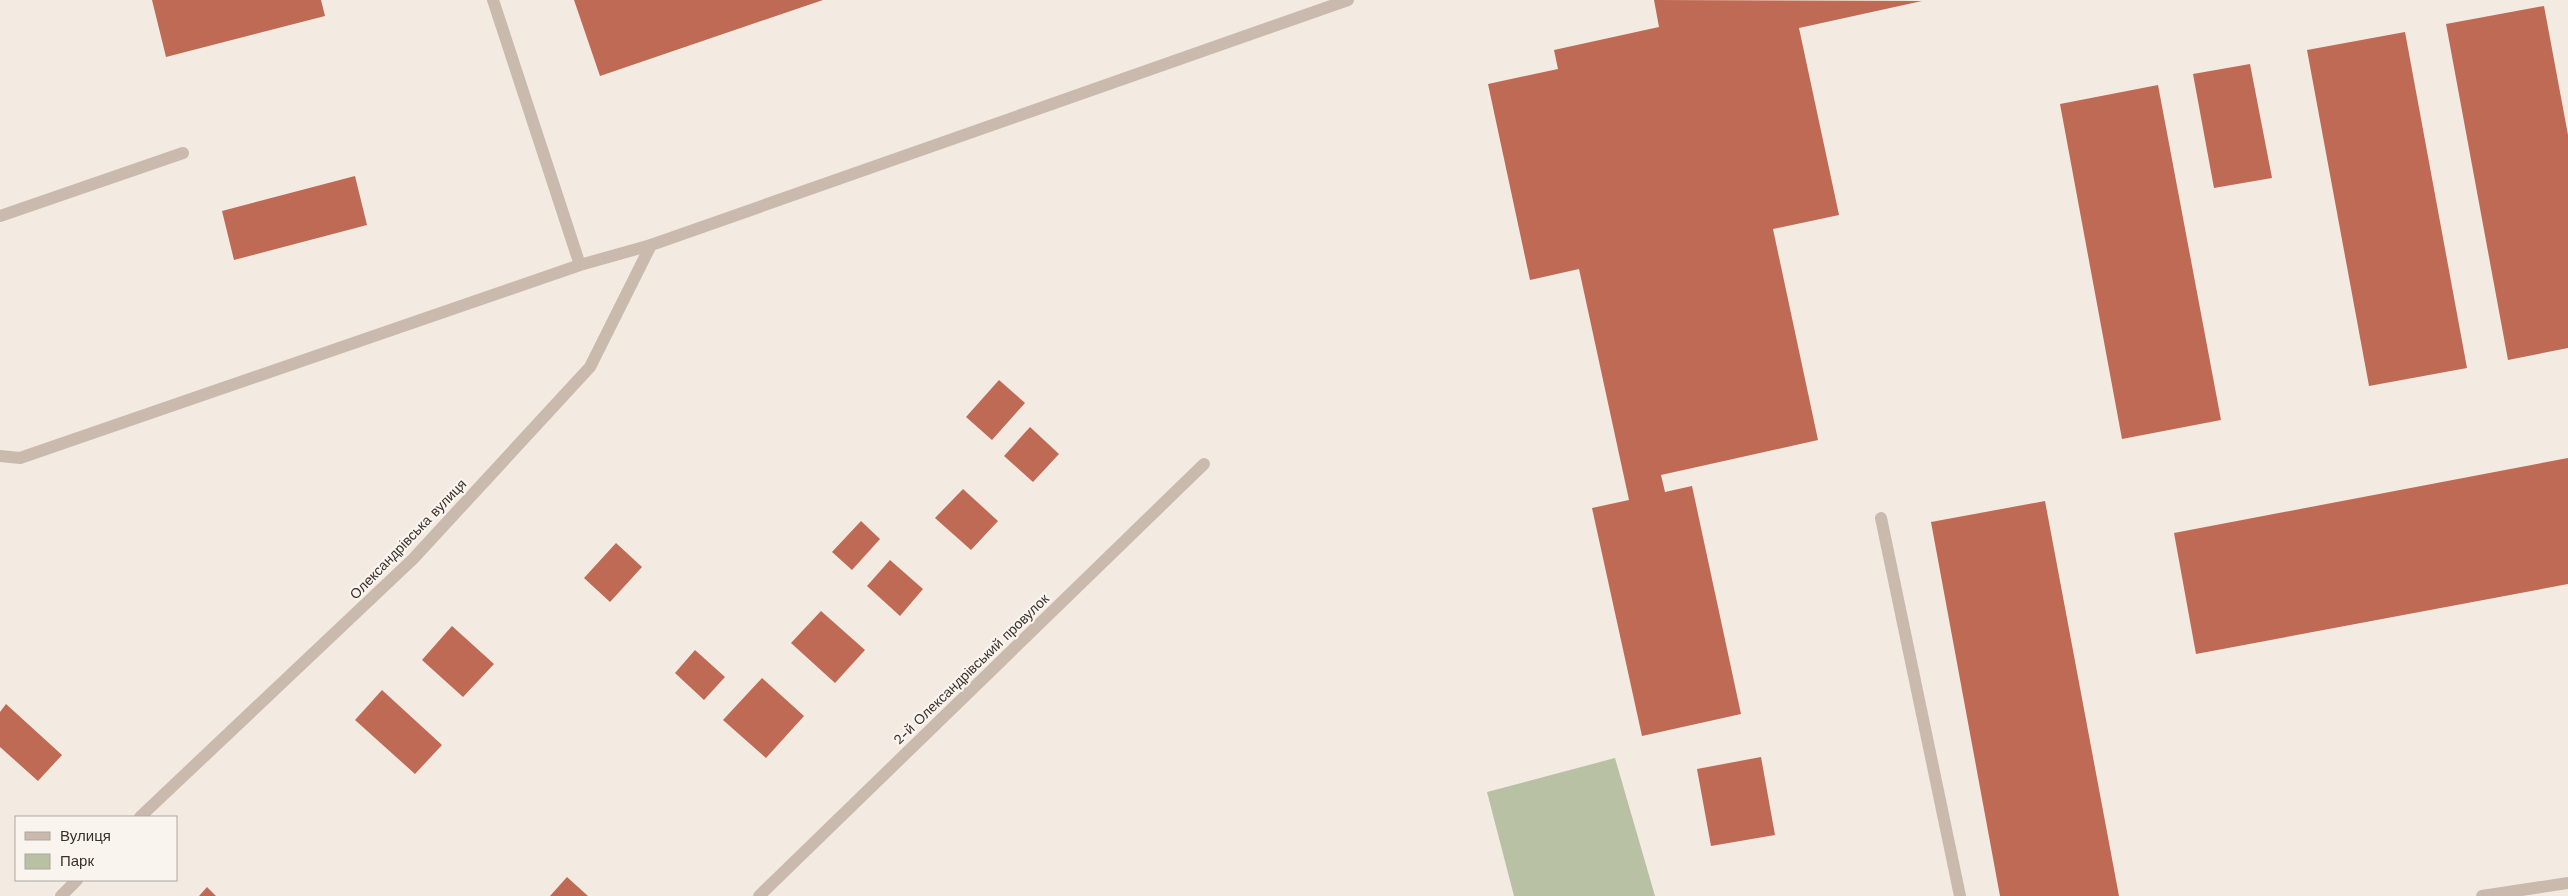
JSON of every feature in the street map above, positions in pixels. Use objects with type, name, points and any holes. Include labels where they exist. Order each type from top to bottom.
[{"type":"street","points":[[493,0],[580,265]]},
{"type":"street","points":[[0,456],[20,458],[580,265],[651,245],[1348,0]]},
{"type":"street","points":[[0,216],[183,153]]},
{"type":"street","name":"Олександрівська вулиця","points":[[141,816],[413,559],[590,367],[651,245]]},
{"type":"street","name":"2-й Олександрівський провулок","points":[[759,896],[1204,464]]},
{"type":"street","points":[[1881,518],[1960,896]]},
{"type":"street","points":[[61,896],[76,881]]},
{"type":"street","points":[[2482,896],[2568,883]]},
{"type":"green space","points":[[1615,758],[1655,896],[1514,896],[1487,792]]},
{"type":"building","points":[[152,0],[321,0],[325,16],[166,57]]},
{"type":"building","points":[[574,0],[823,0],[600,76]]},
{"type":"building","points":[[1654,0],[1922,1],[1799,28],[1839,215],[1773,229],[1818,440],[1661,475],[1665,492],[1692,486],[1741,714],[1642,736],[1592,508],[1629,500],[1579,269],[1530,280],[1488,84],[1558,69],[1554,50],[1659,27]]},
{"type":"building","points":[[2544,6],[2568,135],[2568,348],[2508,360],[2446,24]]},
{"type":"building","points":[[2405,32],[2467,368],[2369,386],[2307,50]]},
{"type":"building","points":[[2250,64],[2272,178],[2214,188],[2193,74]]},
{"type":"building","points":[[2158,85],[2221,420],[2122,439],[2060,104]]},
{"type":"building","points":[[355,176],[367,225],[234,260],[222,211]]},
{"type":"building","points":[[999,380],[1025,403],[992,440],[966,417]]},
{"type":"building","points":[[1030,427],[1059,454],[1033,482],[1004,456]]},
{"type":"building","points":[[2568,458],[2568,584],[2196,654],[2174,533]]},
{"type":"building","points":[[963,489],[998,521],[971,550],[935,518]]},
{"type":"building","points":[[2045,501],[2119,896],[2000,896],[1931,522]]},
{"type":"building","points":[[861,521],[880,539],[852,570],[832,552]]},
{"type":"building","points":[[616,543],[642,567],[610,602],[584,578]]},
{"type":"building","points":[[890,560],[923,589],[900,616],[867,586]]},
{"type":"building","points":[[821,611],[865,650],[835,683],[791,643]]},
{"type":"building","points":[[452,626],[494,664],[463,697],[422,660]]},
{"type":"building","points":[[695,650],[725,677],[704,700],[675,673]]},
{"type":"building","points":[[762,678],[804,716],[766,758],[723,720]]},
{"type":"building","points":[[382,690],[442,745],[415,774],[355,720]]},
{"type":"building","points":[[6,704],[62,755],[38,781],[0,747],[0,712]]},
{"type":"building","points":[[1761,757],[1775,835],[1711,846],[1697,769]]},
{"type":"building","points":[[567,877],[588,896],[550,896]]},
{"type":"building","points":[[207,887],[216,896],[199,896]]}]
